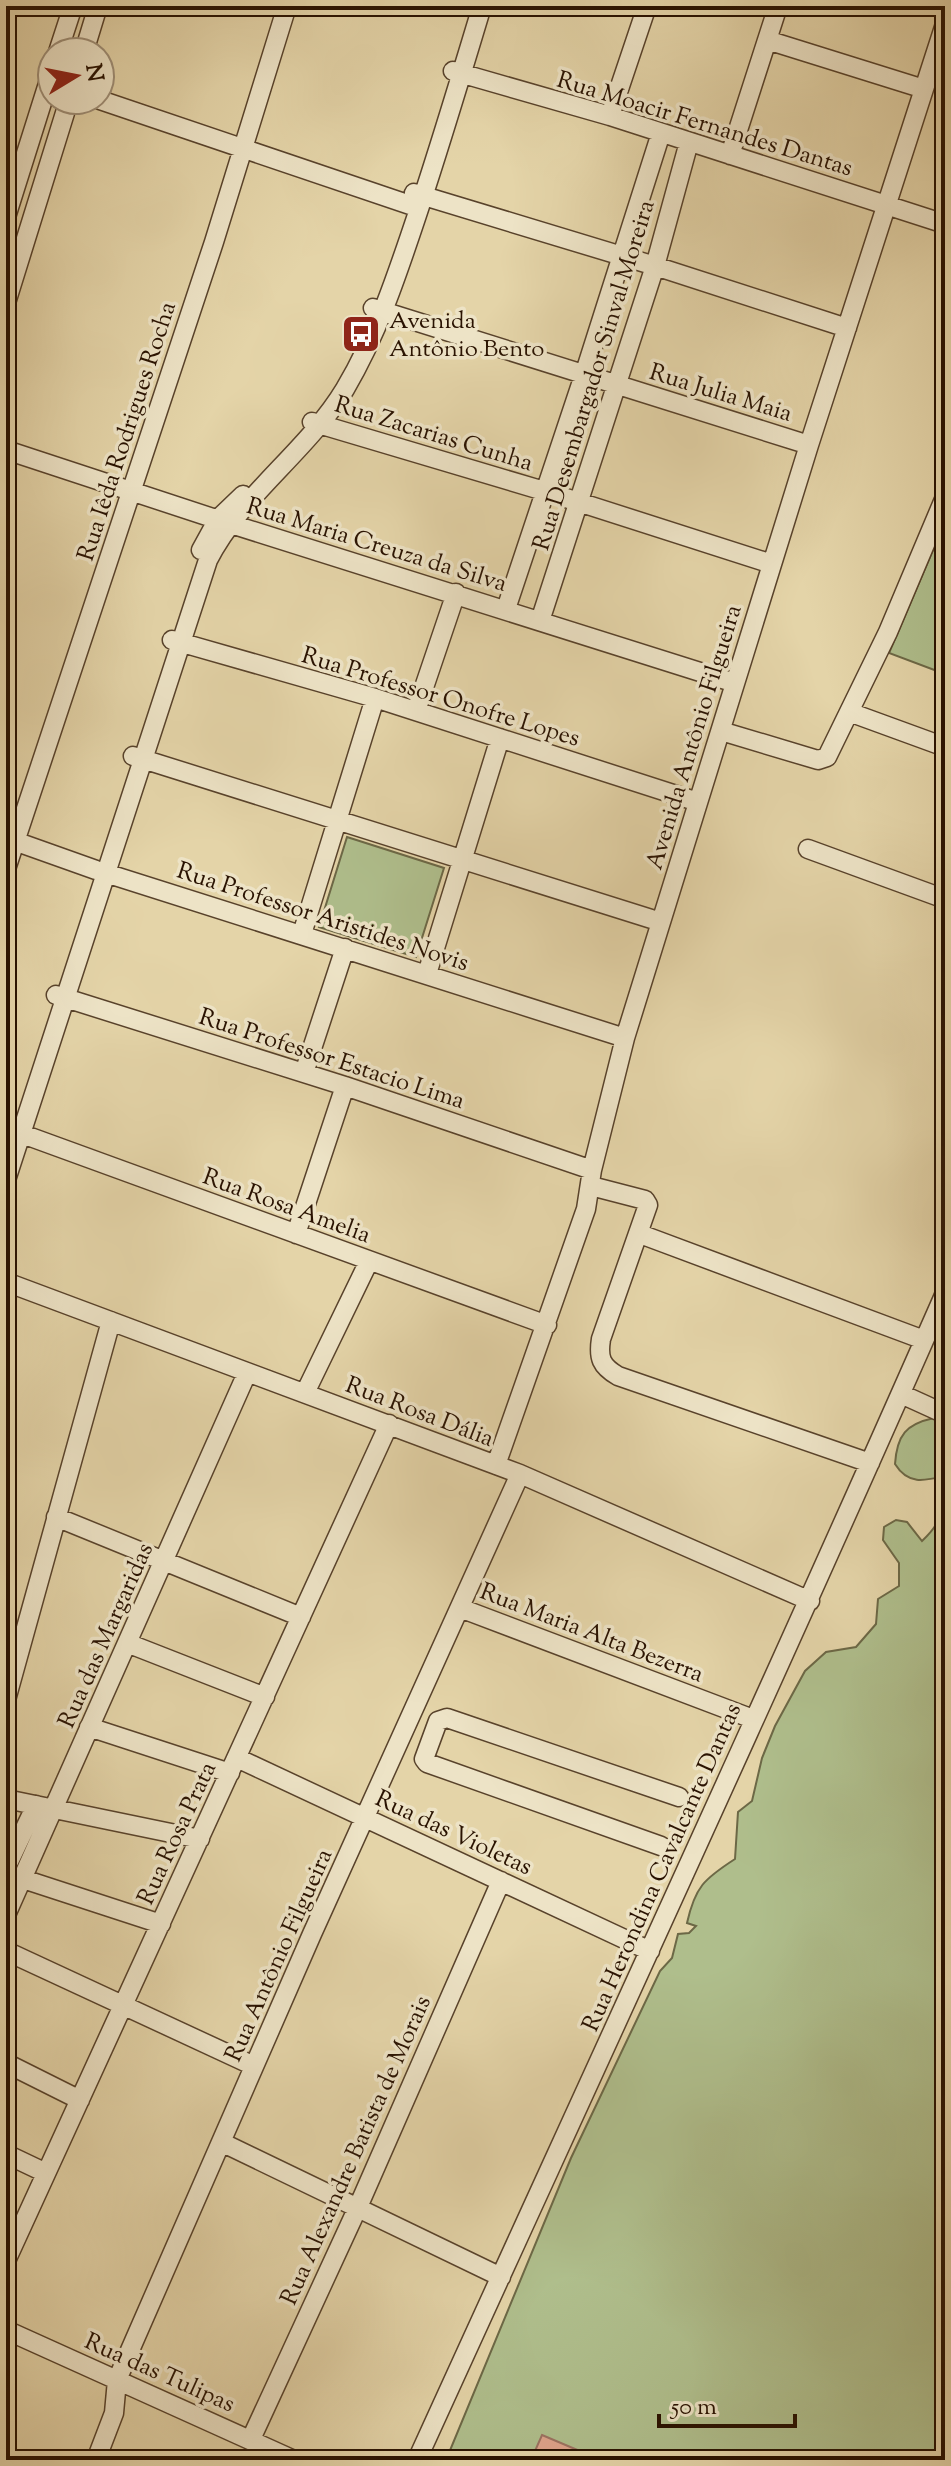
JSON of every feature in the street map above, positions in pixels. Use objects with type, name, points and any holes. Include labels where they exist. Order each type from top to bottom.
[{"type":"street","points":[[63,36],[73,6]]},
{"type":"street","points":[[89,36],[98,6]]},
{"type":"street","name":"Rua Iêda Rodrigues Rocha","points":[[6,869],[10,840],[132,490],[287,6]]},
{"type":"street","points":[[456,72],[470,6]]},
{"type":"street","points":[[6,1180],[17,1132],[175,641],[195,564],[224,522],[315,423],[378,309],[456,72],[482,6]]},
{"type":"street","points":[[610,116],[647,6]]},
{"type":"street","points":[[730,155],[778,6]]},
{"type":"street","name":"Avenida Antônio Filgueira","points":[[496,1465],[547,1325],[591,1178],[625,1038],[809,445],[945,24]]},
{"type":"street","points":[[767,40],[924,89]]},
{"type":"street","name":"Rua Moacir Fernandes Dantas","points":[[456,72],[610,116],[945,224]]},
{"type":"street","points":[[116,105],[416,200],[655,266],[847,328]]},
{"type":"street","points":[[6,217],[39,116]]},
{"type":"street","points":[[7,294],[64,116]]},
{"type":"street","name":"Rua Desembargador Sinval Moreira","points":[[506,609],[661,133]]},
{"type":"street","name":"Rua Desembargador Sinval Moreira","points":[[540,621],[655,266],[689,142]]},
{"type":"street","name":"Rua Julia Maia","points":[[378,309],[809,445]]},
{"type":"street","name":"Rua Zacarias Cunha","points":[[315,423],[544,491],[772,564]]},
{"type":"street","name":"Rua Maria Creuza da Silva","points":[[6,450],[735,683]]},
{"type":"street","points":[[721,731],[821,760],[829,754],[888,632],[945,497]]},
{"type":"street","points":[[416,711],[456,593]]},
{"type":"street","name":"Rua Professor Onofre Lopes","points":[[175,641],[375,698],[698,802]]},
{"type":"street","points":[[302,934],[375,698]]},
{"type":"street","points":[[849,712],[945,747]]},
{"type":"street","points":[[427,974],[500,738]]},
{"type":"street","points":[[138,758],[661,922]]},
{"type":"street","name":"Rua Professor Aristides Novis","points":[[10,840],[625,1038]]},
{"type":"street","points":[[808,849],[945,899]]},
{"type":"street","points":[[304,1073],[345,948]]},
{"type":"street","name":"Rua Professor Estacio Lima","points":[[61,996],[345,1086],[591,1178],[648,1203],[640,1234]]},
{"type":"street","points":[[296,1234],[345,1086]]},
{"type":"street","points":[[6,1154],[17,1132]]},
{"type":"street","name":"Rua Rosa Amelia","points":[[17,1132],[547,1325]]},
{"type":"street","points":[[870,1463],[618,1376],[607,1369],[600,1362],[601,1339],[640,1234],[924,1340]]},
{"type":"street","points":[[305,1393],[369,1261]]},
{"type":"street","name":"Rua Rosa Dália","points":[[6,1282],[520,1474],[810,1601]]},
{"type":"street","name":"Rua Herondina Cavalcante Dantas","points":[[417,2460],[753,1719],[810,1601],[945,1293]]},
{"type":"street","points":[[6,1700],[111,1321]]},
{"type":"street","name":"Rua das Margaridas","points":[[6,1868],[45,1807],[89,1727],[247,1373]]},
{"type":"street","points":[[901,1394],[945,1414]]},
{"type":"street","name":"Rua Rosa Prata","points":[[6,2261],[10,2242],[80,2100],[389,1424]]},
{"type":"street","name":"Rua Antônio Filgueira","points":[[96,2460],[114,2413],[117,2380],[365,1816],[520,1474]]},
{"type":"street","points":[[56,1517],[301,1617]]},
{"type":"street","name":"Rua Maria Alta Bezerra","points":[[460,1608],[753,1719]]},
{"type":"street","points":[[127,1643],[265,1697]]},
{"type":"street","points":[[661,1846],[427,1763],[424,1759],[431,1737],[438,1721],[447,1718],[679,1797]]},
{"type":"street","name":"Rua das Violetas","points":[[89,1727],[233,1766],[365,1816],[650,1951]]},
{"type":"street","points":[[405,1729],[431,1737]]},
{"type":"street","points":[[6,1799],[200,1839]]},
{"type":"street","name":"Rua das Margaridas","points":[[6,1915],[23,1879],[45,1807]]},
{"type":"street","points":[[23,1879],[161,1924]]},
{"type":"street","name":"Rua Alexandre Batista de Morais","points":[[251,2439],[358,2207],[501,1881]]},
{"type":"street","points":[[6,1951],[254,2066]]},
{"type":"street","points":[[6,2063],[80,2100]]},
{"type":"street","points":[[221,2142],[501,2277]]},
{"type":"street","points":[[6,2154],[46,2173]]},
{"type":"street","name":"Rua das Tulipas","points":[[6,2330],[294,2460]]},
{"type":"green space","points":[[945,522],[945,674],[889,653]]},
{"type":"green space","points":[[347,837],[444,868],[416,957],[319,927]]},
{"type":"green space","points":[[934,1418],[945,1420],[945,1476],[917,1480],[905,1475],[895,1464],[898,1445],[910,1428]]},
{"type":"green space","points":[[945,1487],[945,2460],[446,2460],[571,2158],[660,1971],[672,1958],[678,1934],[689,1933],[696,1926],[687,1923],[702,1885],[735,1859],[738,1812],[752,1801],[762,1758],[775,1726],[805,1671],[826,1652],[856,1647],[876,1624],[878,1599],[899,1586],[899,1563],[883,1540],[884,1527],[896,1520],[907,1522],[922,1541],[939,1518],[940,1490]]},
{"type":"building","points":[[542,2435],[601,2460],[531,2460]]},
{"type":"place","name":"Avenida Antônio Bento","points":[[361,334]]}]
